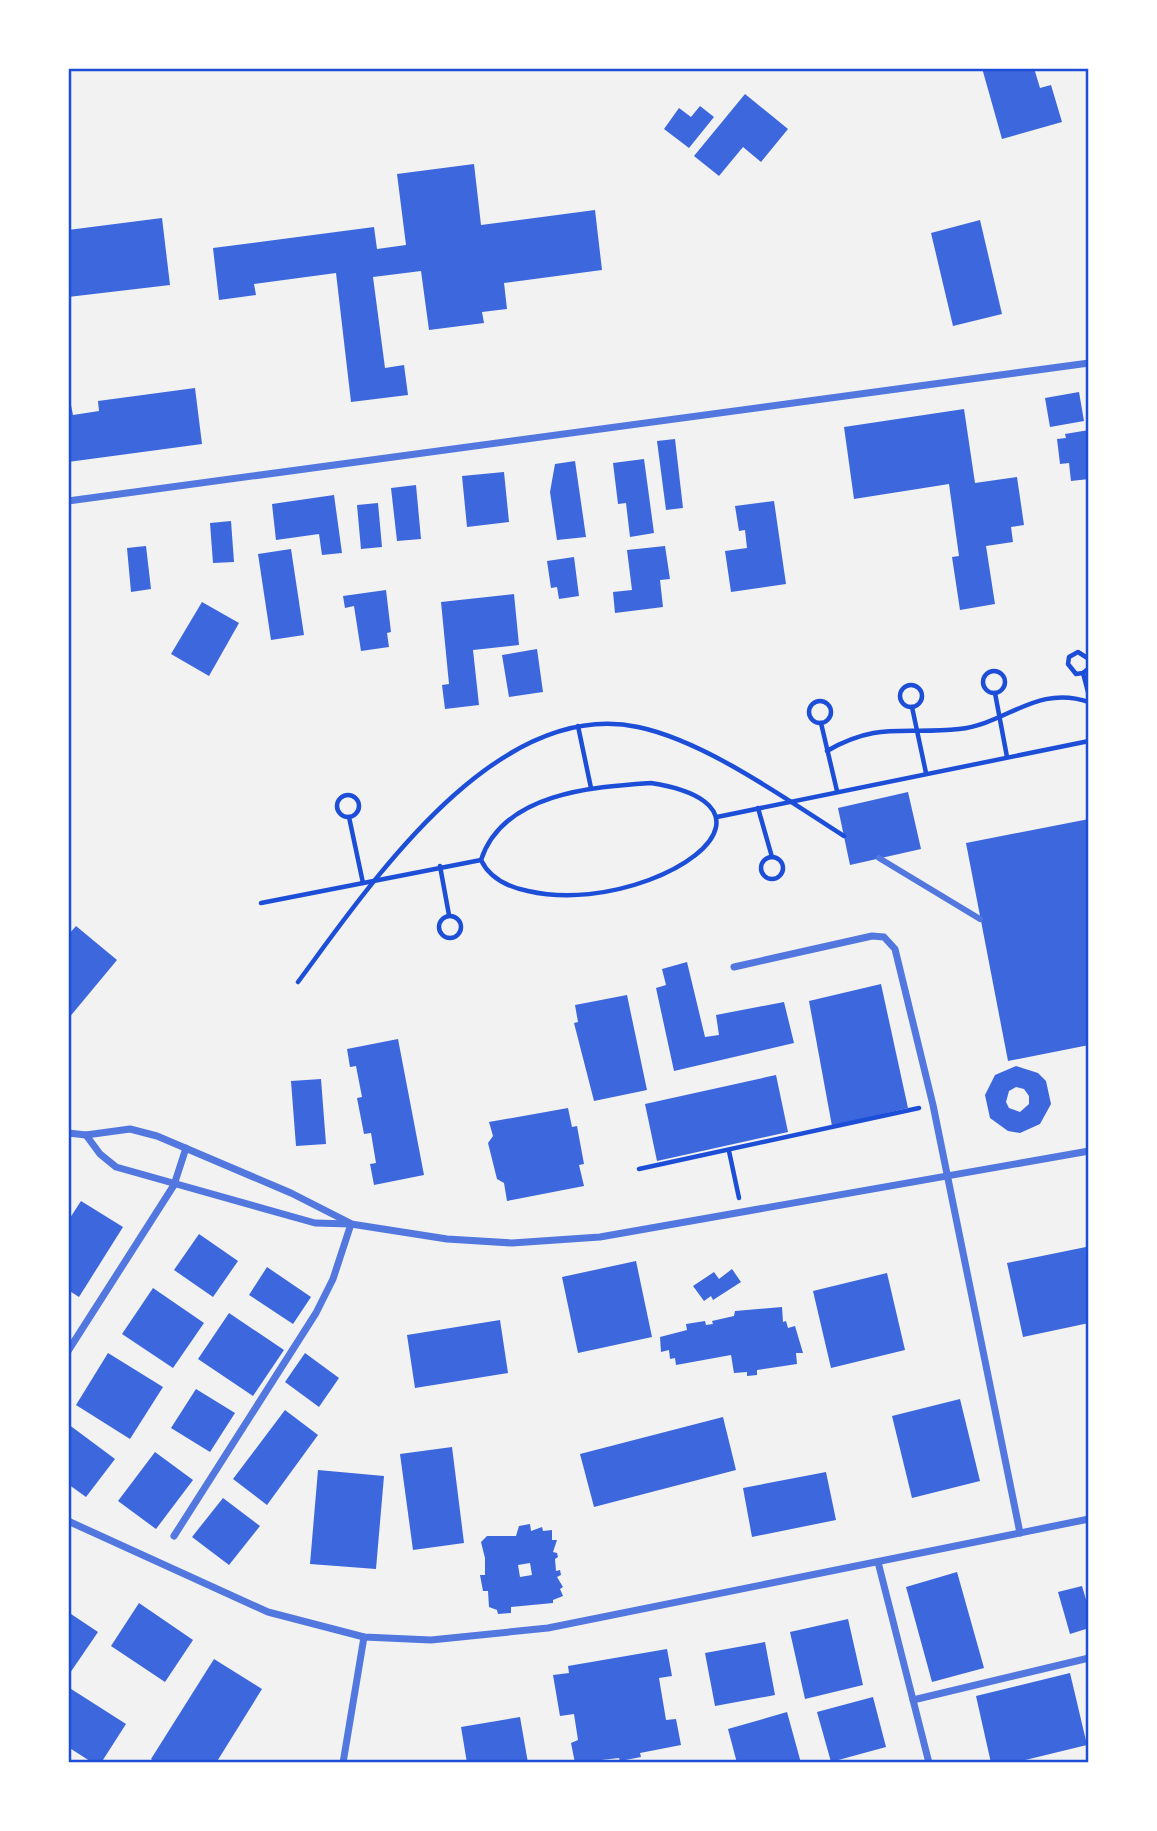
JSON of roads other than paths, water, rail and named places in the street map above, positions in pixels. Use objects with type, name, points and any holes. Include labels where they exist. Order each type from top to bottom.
[{"type":"street","points":[[68,501],[1089,363]]},
{"type":"street","points":[[879,858],[980,919]]},
{"type":"street","points":[[734,967],[872,936],[884,937],[895,949],[933,1105],[1020,1533]]},
{"type":"street","points":[[68,1133],[86,1135],[130,1129],[186,1148],[309,1201],[351,1224]]},
{"type":"street","points":[[86,1135],[100,1154],[116,1167],[306,1222],[351,1224],[447,1239],[512,1243],[600,1237],[1089,1151]]},
{"type":"street","points":[[68,1350],[174,1185],[186,1148]]},
{"type":"street","points":[[174,1536],[316,1314],[333,1279],[351,1224]]},
{"type":"street","points":[[68,1521],[246,1604],[298,1621],[364,1637],[431,1640],[510,1634],[1089,1519]]},
{"type":"street","points":[[878,1562],[929,1763]]},
{"type":"street","points":[[343,1763],[364,1637]]},
{"type":"street","points":[[913,1700],[1089,1658]]}]
